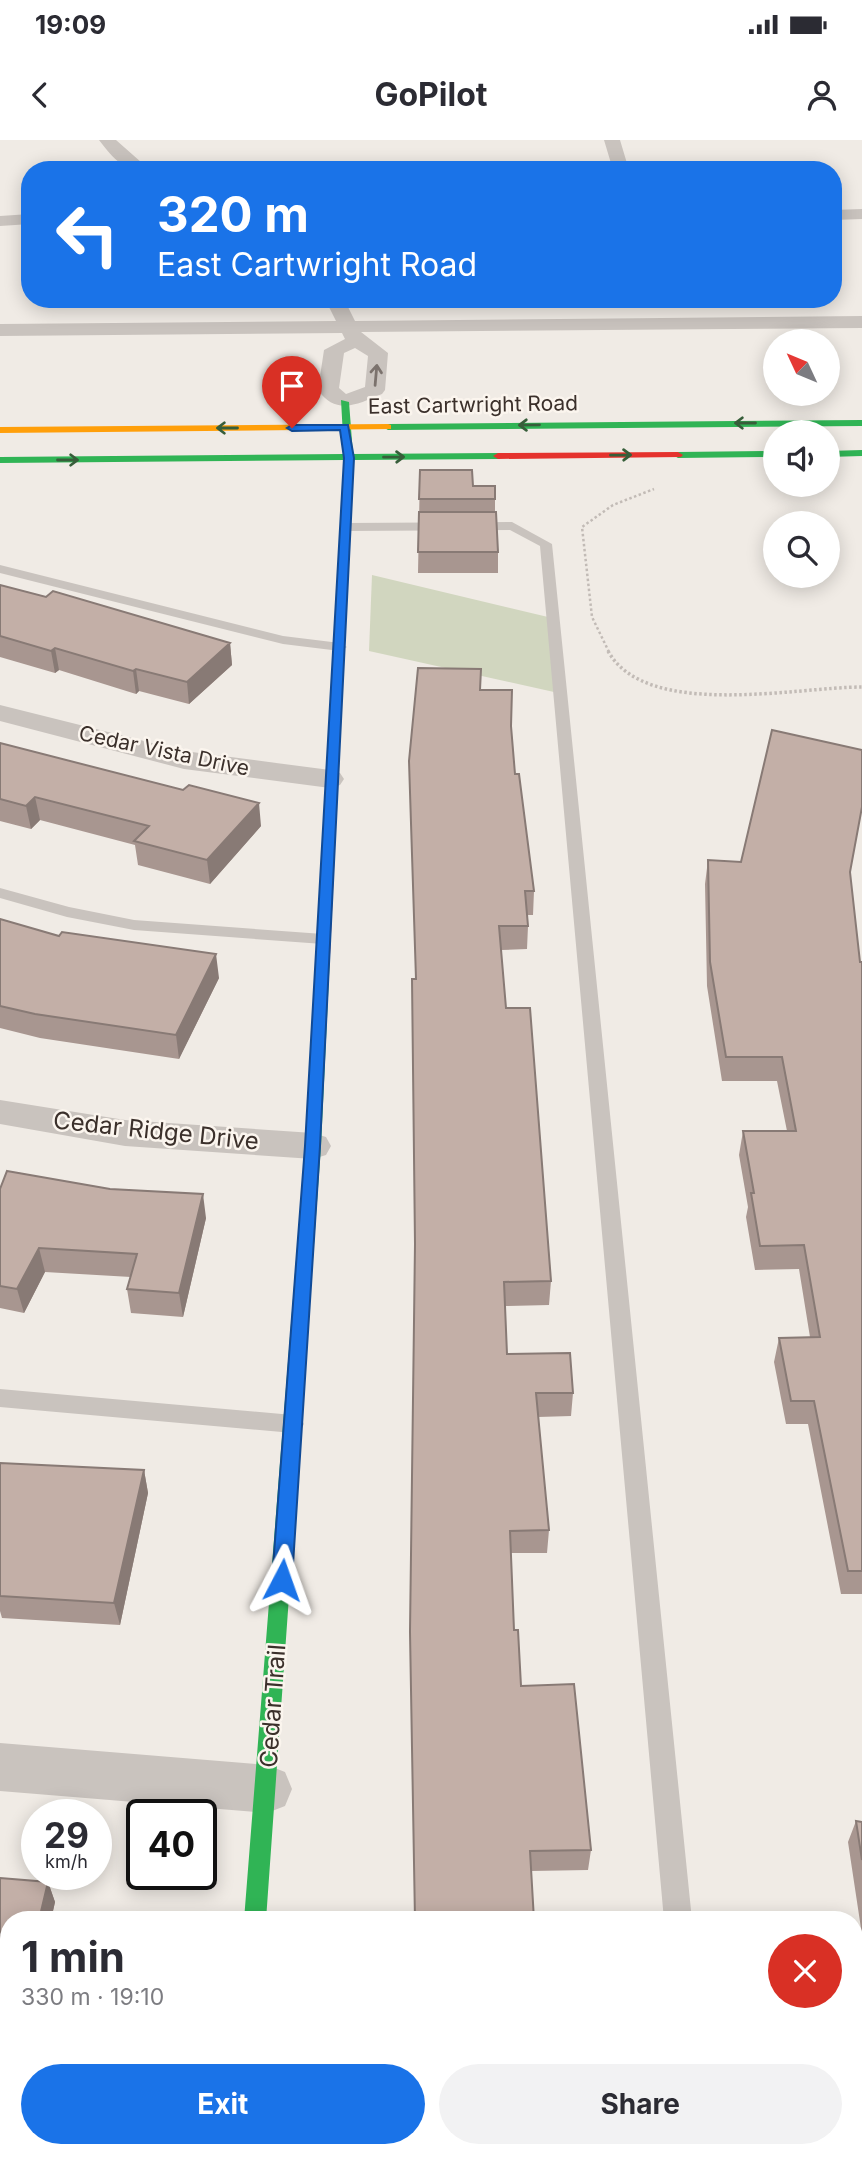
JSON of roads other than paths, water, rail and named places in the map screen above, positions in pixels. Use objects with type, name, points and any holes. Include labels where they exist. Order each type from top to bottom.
[{"type":"main road","name":"Cedar Trail","points":[[256,1911],[313,1146],[330,779],[340,647],[349,458],[344,402]]},
{"type":"main road","name":"East Cartwright Road","points":[[0,430],[862,423]]},
{"type":"main road","points":[[840,454],[862,453]]},
{"type":"main road","points":[[0,460],[763,454]]},
{"type":"street","points":[[107,140],[127,161]]},
{"type":"street","points":[[612,140],[618,161]]},
{"type":"street","points":[[842,215],[862,215]]},
{"type":"street","points":[[0,221],[21,220]]},
{"type":"street","points":[[339,308],[353,334],[378,353],[375,390],[344,402]]},
{"type":"street","points":[[0,330],[353,334],[862,322]]},
{"type":"street","name":"Cedar Trail","points":[[344,402],[328,390],[334,350],[353,334]]},
{"type":"street","name":"Cedar Vista Drive","points":[[0,713],[184,760],[330,779]]},
{"type":"street","name":"Cedar Ridge Drive","points":[[0,1112],[125,1133],[313,1146]]},
{"type":"street","points":[[0,1767],[267,1789]]},
{"type":"lane","points":[[346,527],[512,526],[546,544],[677,1911]]},
{"type":"lane","points":[[0,569],[282,640],[340,647]]},
{"type":"lane","points":[[0,893],[67,912],[134,925],[323,939]]},
{"type":"lane","points":[[0,1398],[293,1424]]}]
